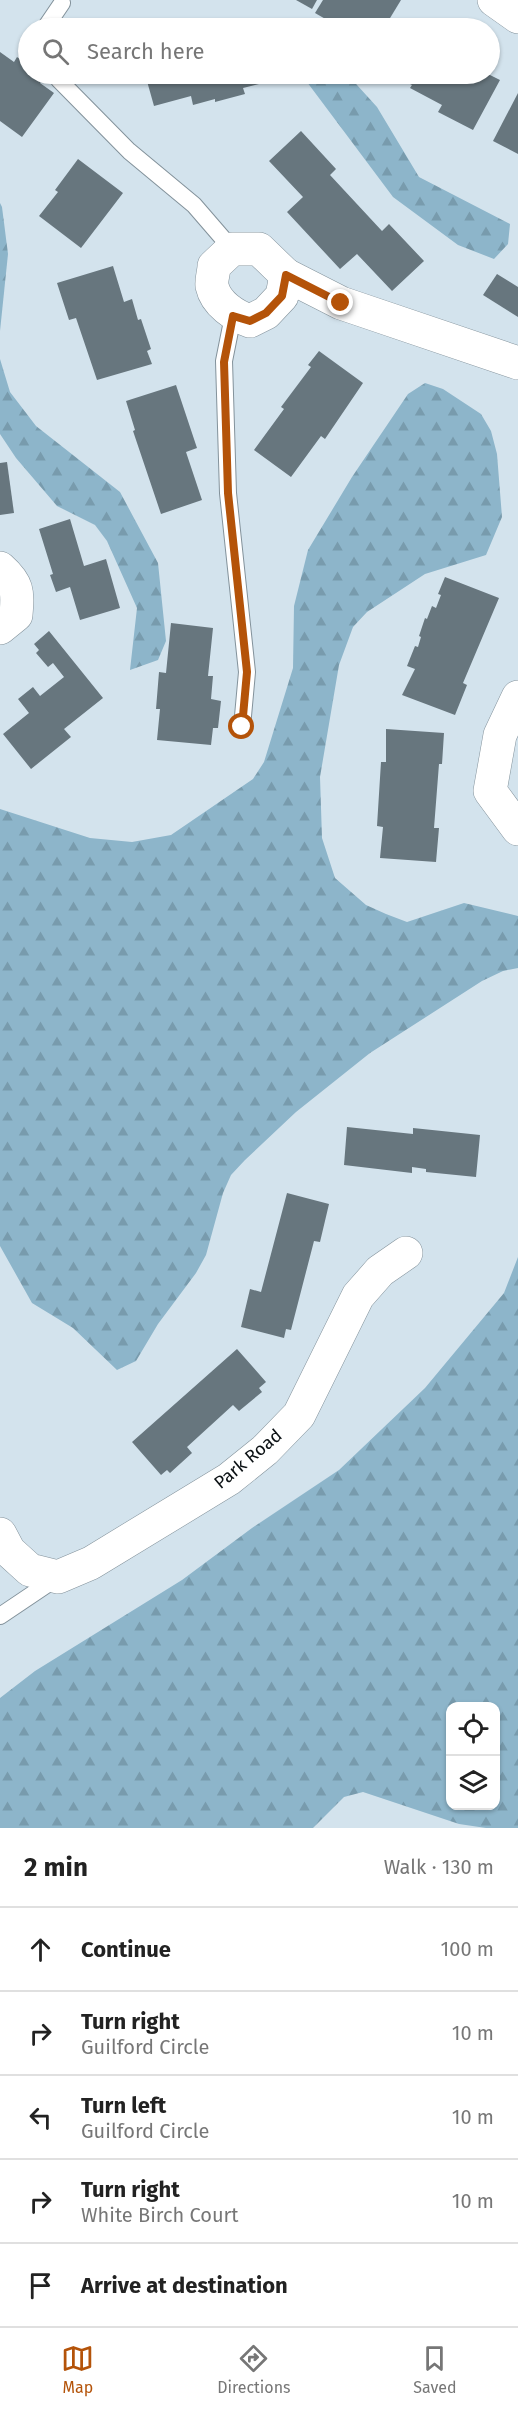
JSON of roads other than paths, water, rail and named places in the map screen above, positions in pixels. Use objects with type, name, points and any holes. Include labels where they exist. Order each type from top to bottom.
[{"type":"street","points":[[494,0],[518,17]]},
{"type":"street","points":[[286,275],[282,296],[266,313],[250,321],[233,316],[212,286],[214,266],[232,249],[259,249],[286,275],[341,303],[517,371]]},
{"type":"street","points":[[0,568],[15,581],[18,600],[16,615],[0,628]]},
{"type":"street","points":[[518,697],[500,735],[490,791],[518,829]]},
{"type":"street","name":"Park Road","points":[[58,1577],[92,1563],[229,1479],[265,1450],[299,1415],[358,1296],[380,1271],[406,1253]]},
{"type":"street","points":[[0,1534],[9,1551],[30,1570],[58,1577]]},
{"type":"lane","points":[[52,18],[62,3]]},
{"type":"lane","points":[[63,84],[129,151],[194,205],[232,249]]},
{"type":"lane","points":[[233,316],[224,362],[228,493],[247,672],[242,727]]},
{"type":"lane","points":[[0,1616],[58,1577]]}]
